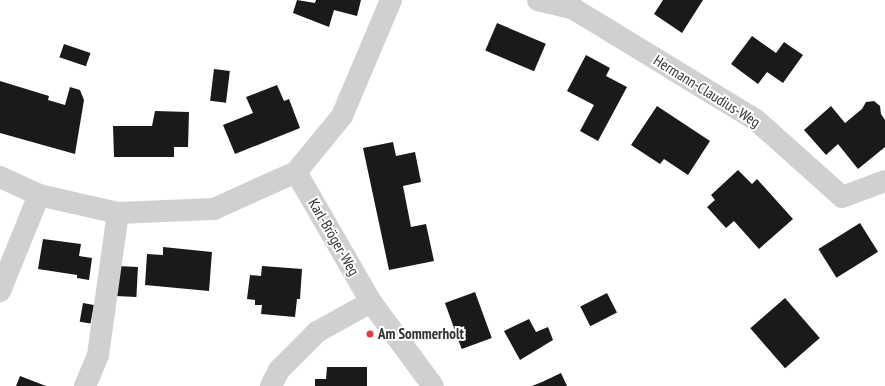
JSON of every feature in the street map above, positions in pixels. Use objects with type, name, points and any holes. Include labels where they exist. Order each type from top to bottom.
[{"type":"street","points":[[0,177],[38,195],[118,213],[214,210],[296,172],[342,116],[391,0]]},
{"type":"street","name":"Hermann-Claudius-Weg","points":[[538,0],[574,9],[756,120],[842,196],[885,181]]},
{"type":"street","name":"Karl-Bröger-Weg","points":[[296,172],[371,302],[433,386]]},
{"type":"street","points":[[0,291],[38,195]]},
{"type":"street","points":[[85,386],[98,355],[118,213]]},
{"type":"street","points":[[271,386],[279,370],[317,332],[371,302]]},
{"type":"building","points":[[297,0],[315,3],[316,0],[361,0],[357,16],[334,10],[329,27],[293,13]]},
{"type":"building","points":[[663,0],[703,0],[682,33],[654,14]]},
{"type":"building","points":[[497,23],[546,44],[534,71],[485,51]]},
{"type":"building","points":[[752,36],[776,53],[784,42],[803,55],[783,83],[767,72],[758,84],[731,64]]},
{"type":"building","points":[[64,44],[90,53],[86,66],[59,57]]},
{"type":"building","points":[[586,55],[610,68],[606,76],[627,87],[598,141],[580,131],[594,105],[567,91]]},
{"type":"building","points":[[214,69],[230,71],[226,103],[210,101]]},
{"type":"building","points":[[0,81],[49,96],[48,100],[65,105],[70,87],[80,90],[84,100],[75,154],[0,133]]},
{"type":"building","points":[[277,85],[284,101],[289,99],[300,128],[235,154],[223,125],[253,113],[246,97]]},
{"type":"building","points":[[874,101],[880,106],[881,114],[885,120],[885,147],[858,169],[838,144],[826,155],[804,130],[831,106],[845,123],[862,109],[866,102]]},
{"type":"building","points":[[657,106],[710,141],[688,175],[664,159],[660,164],[631,145]]},
{"type":"building","points":[[155,111],[189,112],[188,147],[174,147],[174,157],[114,157],[113,126],[152,126]]},
{"type":"building","points":[[393,142],[396,156],[415,152],[421,182],[403,186],[411,227],[426,224],[434,261],[389,270],[363,148]]},
{"type":"building","points":[[738,170],[752,184],[757,179],[793,219],[759,249],[734,221],[726,228],[707,207],[715,200],[711,195]]},
{"type":"building","points":[[860,223],[878,252],[836,278],[818,249]]},
{"type":"building","points":[[43,239],[81,244],[79,256],[92,258],[89,280],[77,278],[77,275],[38,269]]},
{"type":"building","points":[[163,247],[212,252],[209,291],[145,285],[147,254],[163,255]]},
{"type":"building","points":[[117,266],[138,267],[136,297],[115,296]]},
{"type":"building","points":[[262,266],[302,269],[300,299],[297,299],[295,317],[261,314],[262,305],[255,305],[255,300],[247,299],[250,275],[261,276]]},
{"type":"building","points":[[475,292],[492,338],[462,349],[445,303]]},
{"type":"building","points":[[607,293],[617,313],[590,326],[580,307]]},
{"type":"building","points":[[785,298],[820,338],[785,368],[750,328]]},
{"type":"building","points":[[83,303],[94,305],[91,324],[80,322]]},
{"type":"building","points":[[529,319],[536,332],[548,327],[553,340],[520,360],[504,331]]},
{"type":"building","points":[[327,367],[367,367],[367,386],[315,386],[315,379],[326,379]]},
{"type":"building","points":[[561,373],[567,386],[532,386],[542,382]]},
{"type":"building","points":[[20,376],[46,386],[16,386]]},
{"type":"place","name":"Am Sommerholt","points":[[370,334]]}]
